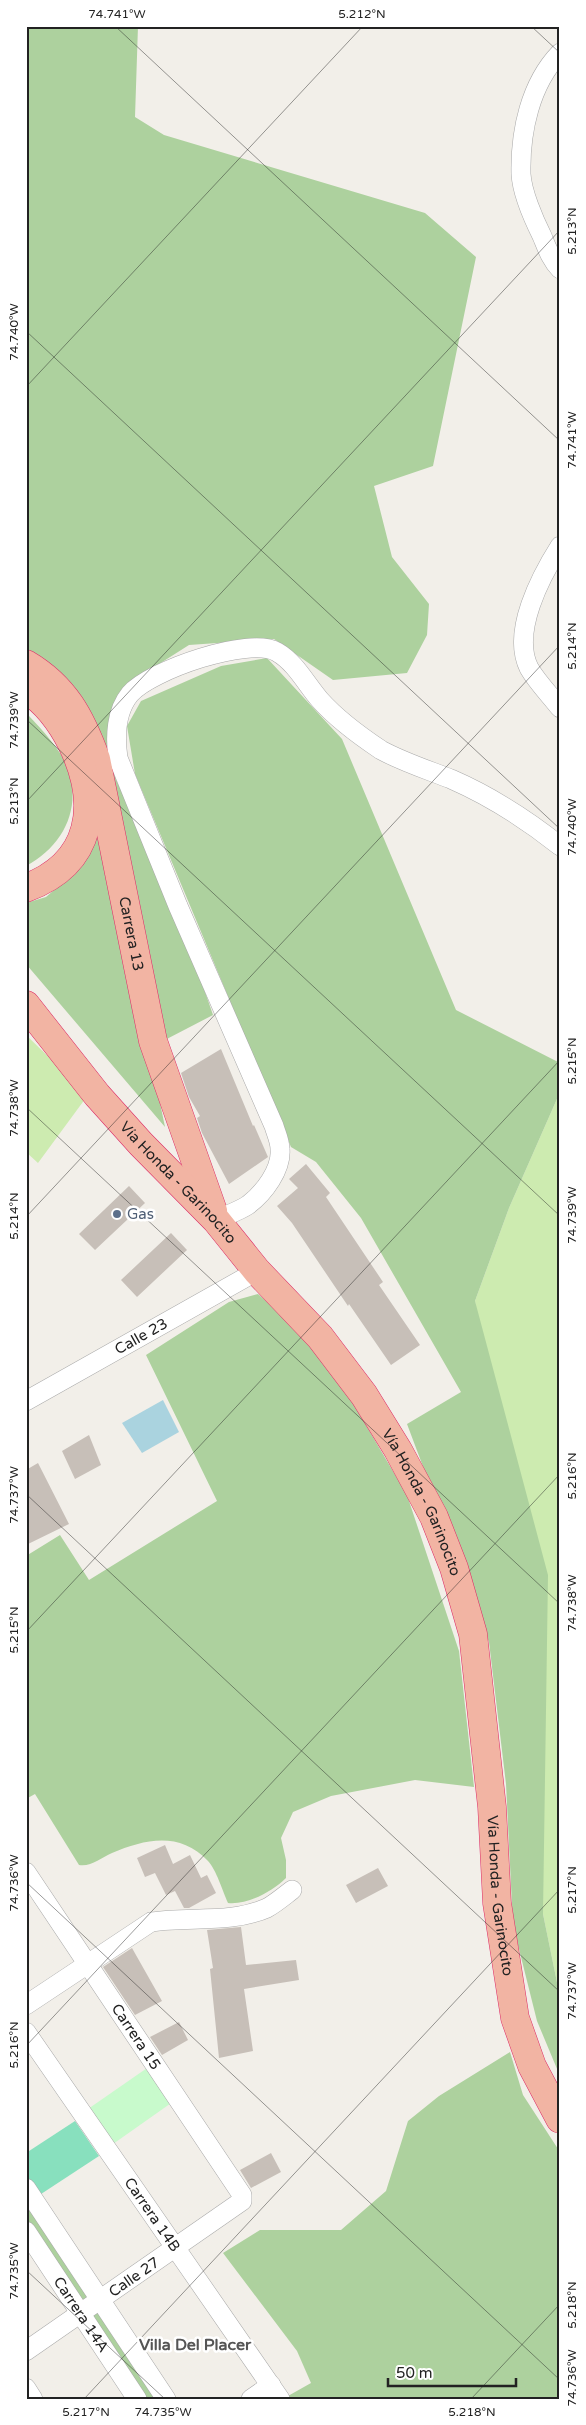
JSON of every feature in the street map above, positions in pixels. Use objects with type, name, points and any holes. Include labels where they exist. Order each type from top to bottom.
[{"type":"highway","name":"Carrera 13","points":[[26,664],[41,672],[66,697],[85,727],[96,759],[154,1041],[216,1220]]},
{"type":"highway","points":[[26,689],[52,713],[67,734],[81,763],[88,791],[87,821],[80,845],[67,864],[45,881],[26,888]]},
{"type":"highway","name":"Vía Honda - Garinocito","points":[[26,1005],[47,1034],[141,1144],[216,1220],[257,1271],[320,1337],[364,1395],[398,1450],[434,1517],[454,1568],[474,1634],[492,1807],[497,1902],[508,1984],[515,2018],[532,2066],[560,2119]]},
{"type":"highway","points":[[26,1014],[47,1034]]},
{"type":"street","points":[[560,53],[532,94],[524,133],[521,176],[534,220],[553,262],[560,269]]},
{"type":"street","points":[[560,546],[547,567],[535,593],[524,635],[525,653],[529,668],[560,708]]},
{"type":"street","points":[[216,1220],[249,1204],[264,1188],[274,1175],[280,1162],[280,1148],[274,1126],[250,1076],[123,773],[116,740],[123,706],[129,695],[138,686],[152,678],[220,652],[243,647],[262,647],[277,652],[290,662],[320,700],[358,733],[382,750],[452,780],[498,803],[527,820],[560,846]]},
{"type":"street","name":"Calle 23","points":[[26,1401],[257,1271]]},
{"type":"street","name":"Carrera 15","points":[[26,1872],[90,1964],[242,2195],[242,2201]]},
{"type":"street","points":[[26,2005],[151,1922],[170,1919],[237,1916],[267,1908],[292,1890]]},
{"type":"street","name":"Carrera 14B","points":[[26,2032],[276,2392]]},
{"type":"street","name":"Carrera 14A","points":[[26,2188],[166,2399]]},
{"type":"street","name":"Calle 27","points":[[26,2351],[242,2201]]},
{"type":"street","name":"Carrera 14A","points":[[26,2231],[137,2399]]},
{"type":"street","points":[[26,2388],[33,2399]]},
{"type":"street","points":[[251,2399],[276,2392]]},
{"type":"green space","points":[[26,26],[138,26],[135,117],[164,135],[425,213],[476,257],[433,466],[374,486],[392,557],[429,604],[427,635],[407,673],[333,680],[274,639],[189,645],[126,685],[109,742],[116,779],[193,957],[213,1015],[161,1042],[109,793],[26,652]]},
{"type":"green space","points":[[267,658],[342,739],[456,1010],[560,1063],[560,1092],[509,1208],[475,1301],[548,1575],[543,1914],[560,1997],[560,2076],[537,2021],[513,1925],[506,1784],[489,1642],[407,1424],[461,1392],[361,1218],[316,1162],[291,1147],[135,774],[127,726],[141,701],[221,666]]},
{"type":"green space","points":[[26,713],[50,739],[65,761],[72,783],[73,798],[71,812],[59,837],[39,858],[26,866]]},
{"type":"green space","points":[[100,814],[165,1127],[26,964],[26,903],[46,897],[68,878]]},
{"type":"green space","points":[[26,1035],[88,1095],[38,1163],[26,1152]]},
{"type":"green space","points":[[560,1092],[560,1997],[543,1914],[475,1301],[509,1208]]},
{"type":"green space","points":[[258,1294],[293,1325],[347,1393],[407,1495],[459,1651],[474,1787],[415,1780],[331,1796],[293,1812],[281,1838],[286,1860],[286,1878],[274,1888],[251,1900],[228,1903],[211,1865],[197,1851],[186,1845],[162,1840],[149,1841],[124,1848],[92,1863],[79,1865],[35,1794],[26,1799],[26,1556],[60,1535],[89,1580],[217,1501],[146,1355],[229,1302]]},
{"type":"green space","points":[[510,2052],[523,2095],[560,2152],[560,2399],[291,2399],[288,2396],[311,2383],[297,2351],[223,2253],[260,2230],[341,2230],[386,2191],[408,2121],[439,2096]]},
{"type":"green space","points":[[150,2066],[174,2101],[113,2144],[88,2109]]},
{"type":"green space","points":[[75,2121],[99,2156],[38,2196],[26,2178],[26,2153]]},
{"type":"green space","points":[[26,2200],[95,2298],[81,2306],[26,2224]]},
{"type":"green space","points":[[101,2306],[161,2399],[141,2399],[86,2316]]},
{"type":"water","points":[[163,1400],[179,1432],[142,1453],[122,1423]]},
{"type":"building","points":[[221,1049],[268,1157],[229,1184],[202,1133],[197,1118],[200,1116],[189,1097],[181,1073]]},
{"type":"building","points":[[306,1164],[330,1193],[326,1197],[383,1282],[379,1285],[420,1345],[391,1365],[349,1304],[348,1306],[292,1223],[277,1206],[298,1188],[289,1179]]},
{"type":"building","name":"Gas","points":[[129,1186],[145,1203],[95,1250],[79,1234]]},
{"type":"building","points":[[171,1233],[187,1250],[137,1297],[121,1280]]},
{"type":"building","points":[[89,1435],[101,1465],[75,1479],[62,1451]]},
{"type":"building","points":[[38,1463],[69,1524],[26,1545],[26,1470]]},
{"type":"building","points":[[165,1845],[173,1864],[190,1855],[201,1878],[207,1875],[216,1893],[189,1908],[184,1908],[175,1891],[166,1895],[155,1873],[145,1877],[137,1858]]},
{"type":"building","points":[[378,1868],[388,1886],[356,1903],[346,1885]]},
{"type":"building","points":[[241,1927],[246,1965],[296,1960],[299,1980],[244,1989],[253,2051],[219,2058],[210,1969],[213,1968],[207,1930]]},
{"type":"building","points":[[132,1948],[162,2001],[135,2015],[103,1967]]},
{"type":"building","points":[[179,2022],[188,2040],[162,2055],[150,2037]]},
{"type":"building","points":[[271,2153],[281,2172],[251,2188],[240,2170]]},
{"type":"place","name":"Gas","points":[[117,1214]]},
{"type":"district","name":"Villa Del Placer","points":[[195,2345]]}]
